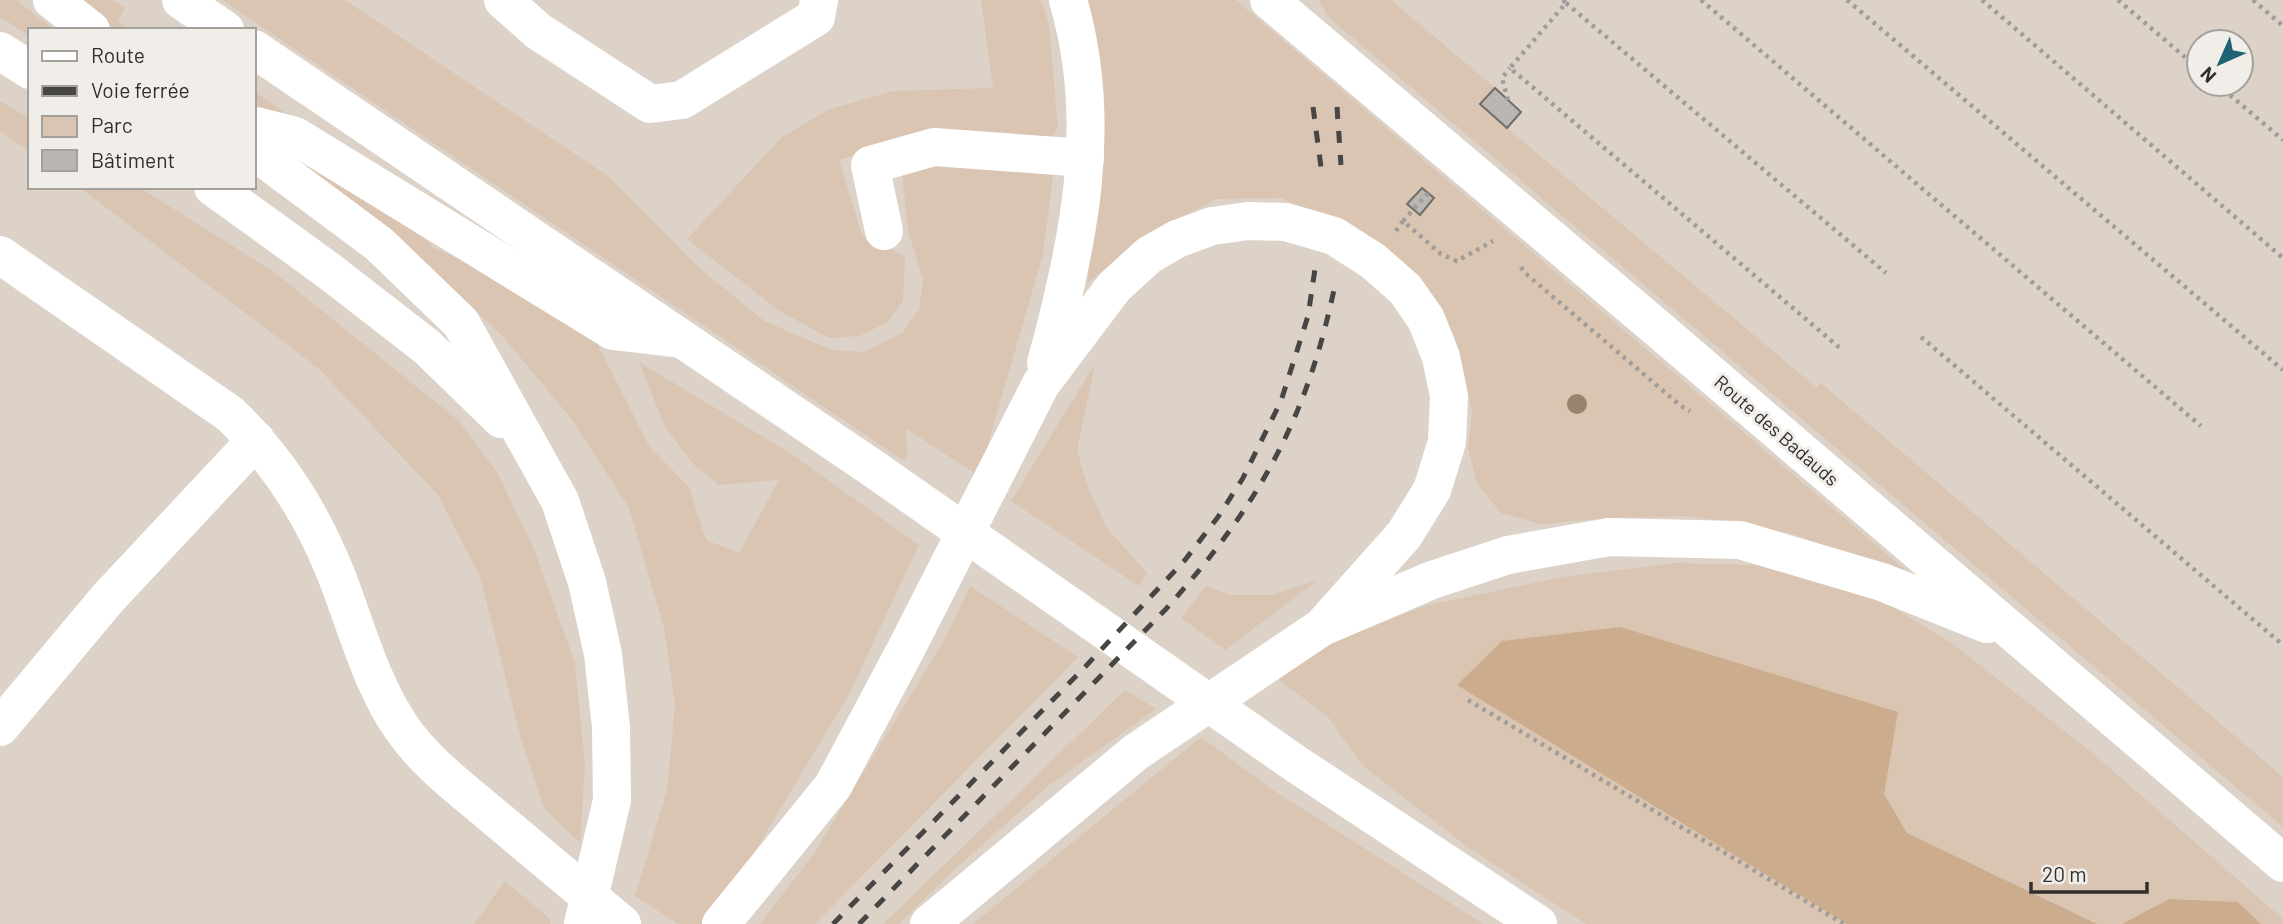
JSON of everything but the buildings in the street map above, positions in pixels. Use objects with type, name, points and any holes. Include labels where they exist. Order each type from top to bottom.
[{"type":"main road","points":[[52,0],[88,28]]},
{"type":"main road","points":[[181,0],[222,28]]},
{"type":"main road","points":[[503,0],[538,31],[650,104],[682,100],[817,17],[819,0]]},
{"type":"main road","points":[[1041,384],[1065,292],[1081,206],[1087,122],[1079,38],[1068,0]]},
{"type":"main road","name":"Route des Badauds","points":[[1269,0],[2283,863]]},
{"type":"main road","points":[[256,50],[871,467],[1296,764],[1538,924]]},
{"type":"main road","points":[[0,51],[28,69]]},
{"type":"main road","points":[[256,126],[295,136],[613,331],[681,338]]},
{"type":"main road","points":[[884,231],[870,165],[934,147],[1084,158]]},
{"type":"main road","points":[[256,152],[379,244],[461,323],[560,501],[587,582],[603,654],[611,727],[612,800],[583,924]]},
{"type":"main road","points":[[216,189],[329,271],[427,347],[530,448]]},
{"type":"main road","points":[[721,924],[832,786],[905,651],[1041,384],[1114,288],[1149,255],[1189,234],[1212,226],[1248,220],[1286,222],[1334,236],[1373,261],[1405,289],[1426,319],[1441,357],[1449,396],[1447,442],[1433,490],[1404,535],[1322,627]]},
{"type":"main road","points":[[0,255],[230,414],[257,440],[274,461],[303,507],[326,553],[384,699],[402,728],[428,759],[458,786],[622,924]]},
{"type":"main road","points":[[0,727],[108,598],[257,440]]},
{"type":"main road","points":[[929,924],[1136,752],[1322,627],[1432,580],[1508,555],[1609,537],[1740,540],[1882,582],[2017,636]]},
{"type":"path","points":[[1701,0],[2201,426]]},
{"type":"path","points":[[1847,0],[2283,370]]},
{"type":"path","points":[[1982,0],[2283,258]]},
{"type":"path","points":[[2118,0],[2185,57]]},
{"type":"path","points":[[2253,0],[2283,26]]},
{"type":"path","points":[[1508,100],[1502,78],[1565,1],[1886,273]]},
{"type":"path","points":[[1510,68],[1841,349]]},
{"type":"path","points":[[2234,98],[2283,140]]},
{"type":"path","points":[[1403,221],[1428,193]]},
{"type":"path","points":[[1457,261],[1490,243]]},
{"type":"path","points":[[1921,337],[2283,645]]},
{"type":"path","points":[[1468,699],[1844,924]]},
{"type":"shaded area","points":[[0,0],[2283,0],[2283,924],[0,924]]},
{"type":"shaded area","points":[[1620,627],[1898,712],[1884,794],[1907,833],[2097,924],[1847,924],[1457,685],[1502,641]]},
{"type":"shaded area","points":[[2169,899],[2238,902],[2261,924],[2122,924]]},
{"type":"green space","points":[[0,0],[16,0],[52,28],[28,28],[28,35],[0,17]]},
{"type":"green space","points":[[67,0],[113,0],[125,8],[118,21],[127,28],[103,28]]},
{"type":"green space","points":[[222,0],[345,0],[608,176],[699,268],[766,322],[832,350],[863,352],[902,333],[919,310],[923,280],[908,231],[901,163],[1034,166],[1053,176],[1043,254],[979,476],[905,428],[908,451],[904,461]]},
{"type":"green space","points":[[981,0],[1041,0],[1049,24],[1058,128],[1049,140],[910,139],[839,160],[862,235],[905,256],[903,301],[887,322],[860,336],[829,338],[778,310],[687,239],[782,137],[830,109],[893,91],[993,88]]},
{"type":"green space","points":[[1081,0],[1236,0],[1917,580],[1790,533],[1691,516],[1612,518],[1541,524],[1501,513],[1477,484],[1468,448],[1472,411],[1454,335],[1427,292],[1360,235],[1281,198],[1217,199],[1145,235],[1087,284],[1104,100]]},
{"type":"green space","points":[[1319,0],[1391,0],[1495,88],[1480,104],[1507,128],[1816,387],[1821,383],[2283,777],[2283,827],[1328,17]]},
{"type":"green space","points":[[256,92],[284,112],[284,117],[256,112]]},
{"type":"green space","points":[[0,101],[28,118],[28,151],[0,131]]},
{"type":"green space","points":[[259,145],[306,159],[426,240],[433,248],[500,275],[597,343],[649,446],[689,487],[706,540],[739,553],[779,480],[719,485],[696,467],[666,429],[639,362],[787,451],[919,545],[849,694],[742,873],[705,924],[678,924],[635,896],[667,790],[675,705],[664,628],[629,508],[573,421],[504,338],[430,266]]},
{"type":"green space","points":[[82,189],[142,189],[274,272],[458,420],[498,474],[534,549],[575,663],[585,765],[580,843],[544,808],[521,739],[480,577],[438,495],[319,369]]},
{"type":"green space","points":[[1095,364],[1077,450],[1088,488],[1107,528],[1147,573],[1139,586],[1011,501]]},
{"type":"green space","points":[[1674,563],[1761,565],[1879,599],[1950,642],[2089,750],[2283,919],[2283,924],[2261,924],[2238,902],[2169,899],[2122,924],[2097,924],[1907,833],[1884,794],[1619,627],[1870,924],[1586,924],[1469,848],[1362,765],[1328,717],[1277,678],[1338,640],[1425,606],[1561,577]]},
{"type":"green space","points":[[1319,579],[1225,650],[1181,618],[1206,586],[1231,595],[1272,595]]},
{"type":"green space","points":[[970,586],[1078,657],[815,924],[760,924],[813,855],[946,637]]},
{"type":"green space","points":[[1125,690],[1156,709],[1048,786],[899,924],[883,924]]},
{"type":"green space","points":[[1201,737],[1270,788],[1483,924],[973,924]]},
{"type":"green space","points":[[505,881],[551,920],[550,924],[474,924]]},
{"type":"railway","points":[[1313,107],[1321,167]]},
{"type":"railway","points":[[1337,107],[1341,165]]},
{"type":"railway","points":[[833,924],[1084,668],[1185,560],[1218,517],[1243,478],[1281,401],[1308,316],[1315,269]]},
{"type":"railway","points":[[859,924],[1165,610],[1227,534],[1275,458],[1294,418],[1311,375],[1336,280]]}]
